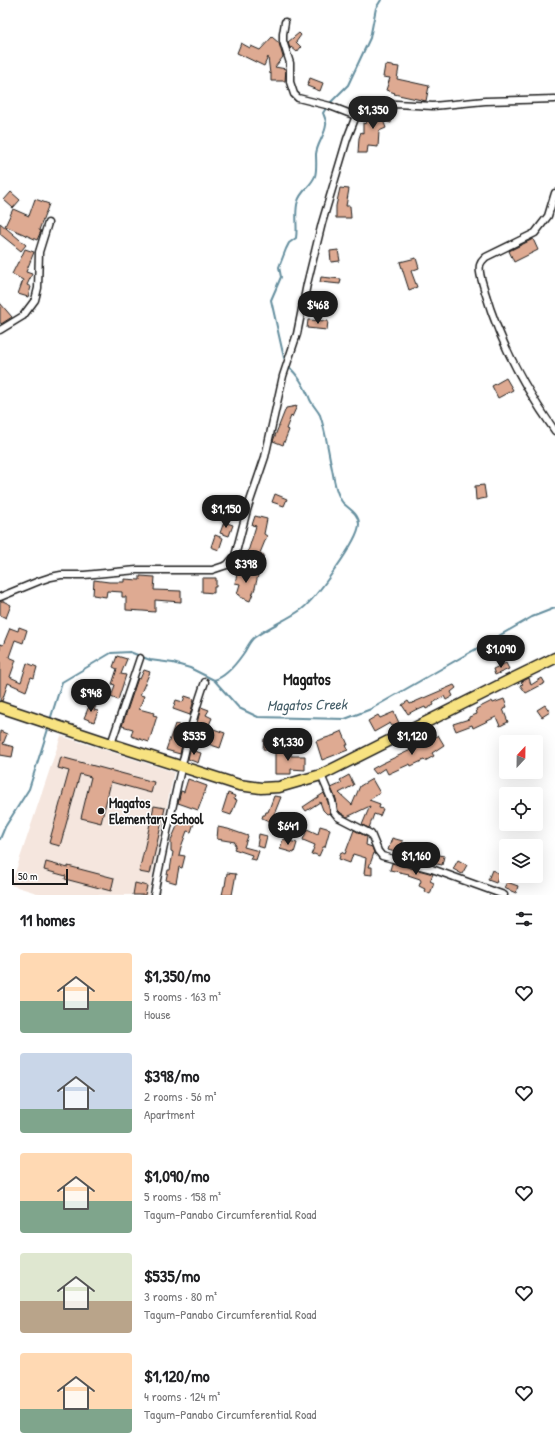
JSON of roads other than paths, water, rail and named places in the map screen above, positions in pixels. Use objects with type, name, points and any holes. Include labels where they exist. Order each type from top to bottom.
[{"type":"highway","points":[[0,707],[239,785],[261,788],[286,786],[321,776],[555,658]]},
{"type":"street","points":[[286,22],[283,41],[290,63],[290,82],[294,94],[298,98],[330,106],[356,116]]},
{"type":"street","points":[[0,597],[39,581],[61,575],[137,570],[212,570],[227,565],[232,560],[236,552],[265,457],[283,376],[297,334],[307,284],[322,224],[347,139],[356,116],[367,108],[396,104],[433,106],[484,101],[555,99]]},
{"type":"street","points":[[555,193],[548,216],[535,233],[486,257],[482,262],[480,271],[490,309],[516,367],[539,409],[555,431]]},
{"type":"street","points":[[0,330],[23,316],[35,300],[38,288],[39,252],[48,223]]},
{"type":"street","points":[[111,744],[140,658]]},
{"type":"street","points":[[154,895],[162,852],[182,766],[205,682]]},
{"type":"street","points":[[321,776],[336,814],[341,820],[371,834],[378,851],[382,856],[432,868],[504,895]]},
{"type":"waterway","points":[[284,358],[271,300],[281,277],[279,267],[289,243],[296,238],[296,210],[299,197],[315,176],[316,154],[326,123],[323,113],[328,105],[348,85],[370,38],[376,8],[381,0]]},
{"type":"waterway","points":[[214,680],[223,676],[230,670],[253,639],[296,613],[308,603],[326,582],[352,543],[359,524],[359,520],[356,515],[343,503],[337,491],[320,415],[296,374],[289,367]]},
{"type":"waterway","name":"Magatos Creek","points":[[50,720],[62,682],[111,653],[130,652],[150,660],[173,663],[190,668],[214,680],[239,708],[258,717],[345,719],[371,709],[532,617],[555,608]]},
{"type":"waterway","name":"Magatos Creek","points":[[0,839],[5,827],[29,789],[49,726]]},
{"type":"place","name":"Magatos Elementary School","points":[[101,811]]},
{"type":"district","name":"Magatos","points":[[307,679]]}]
